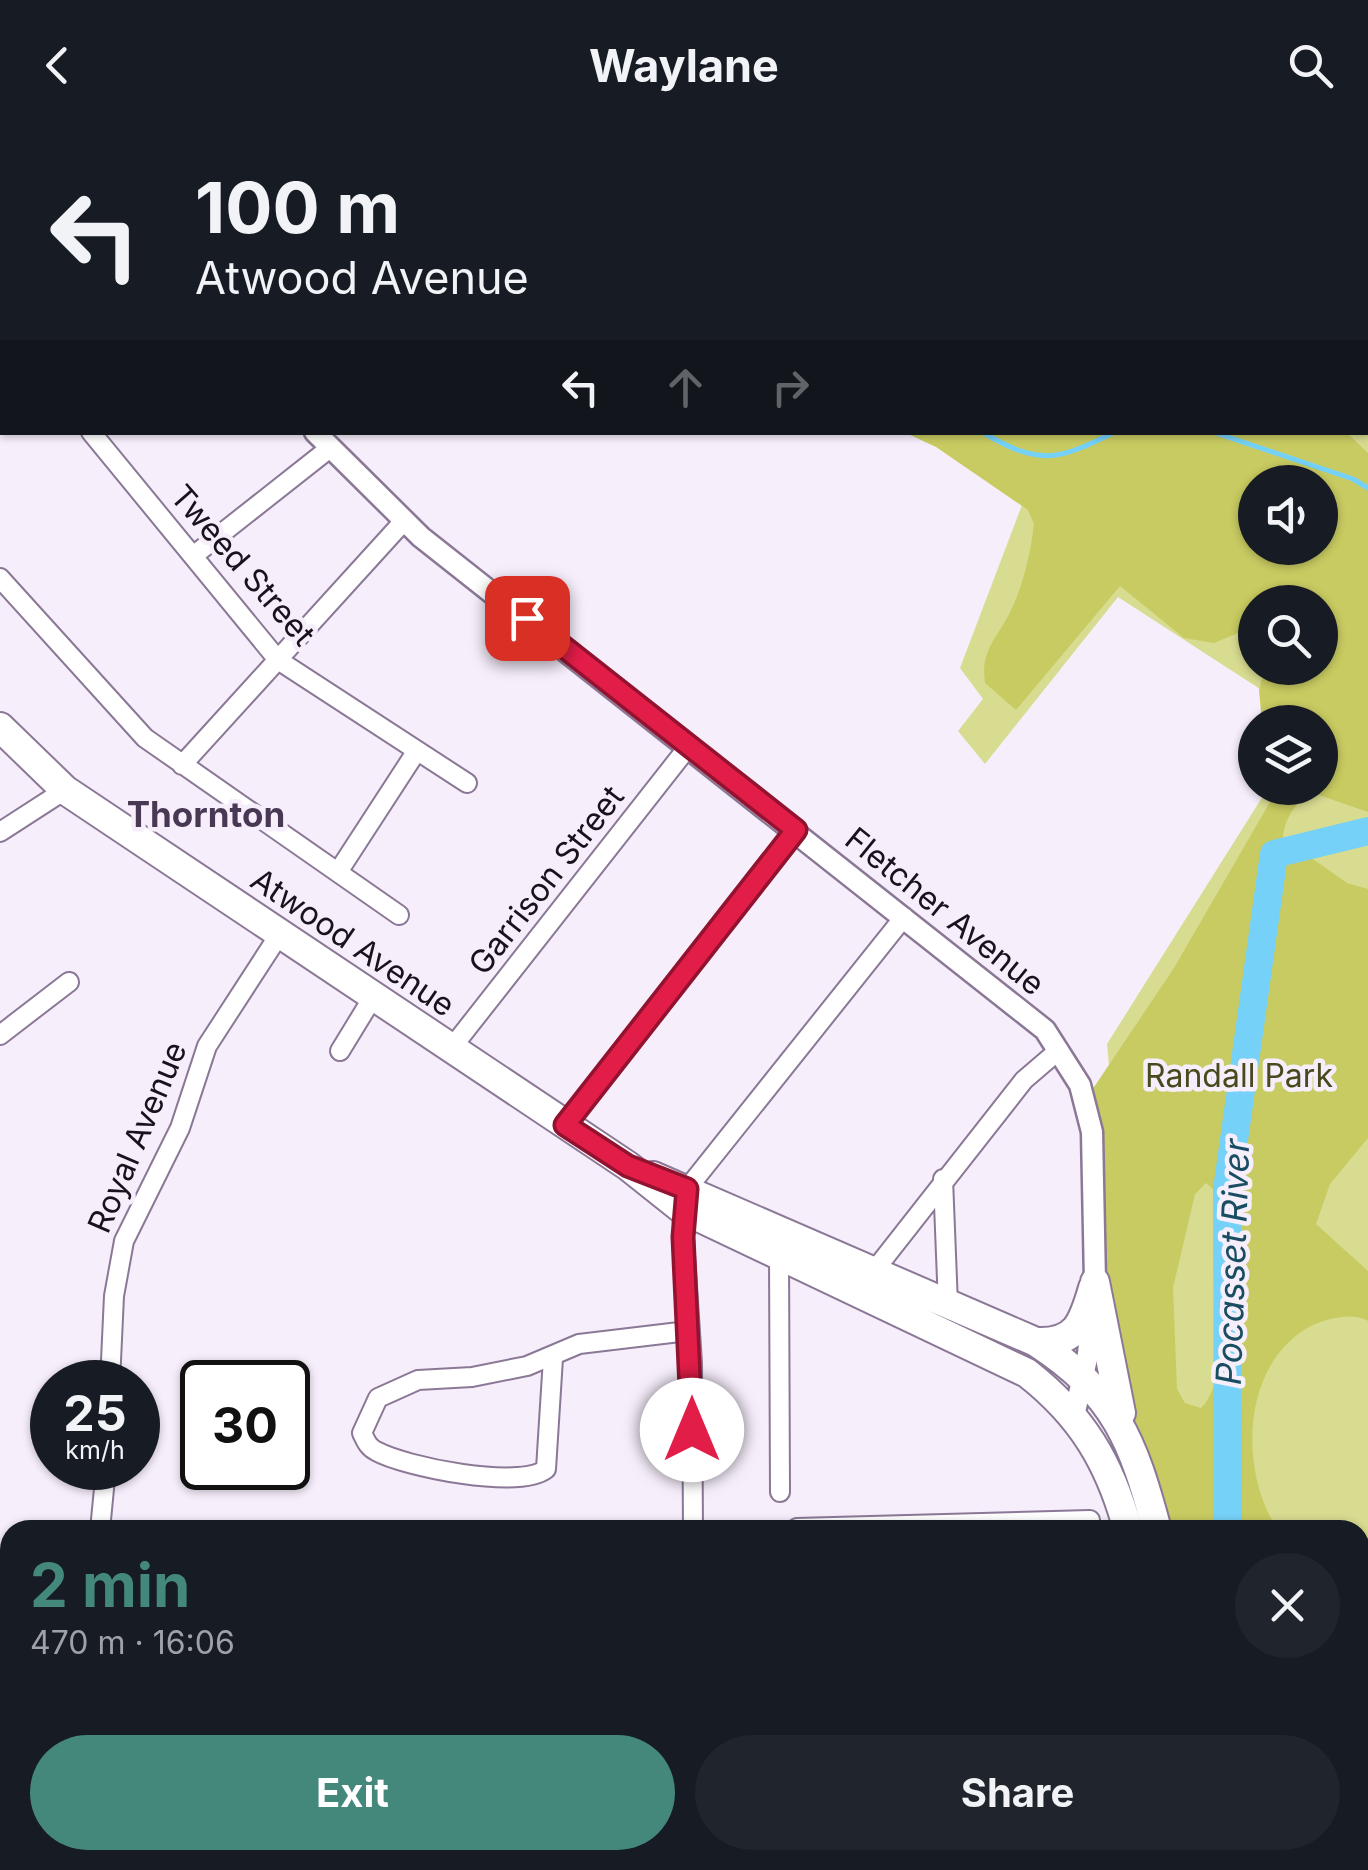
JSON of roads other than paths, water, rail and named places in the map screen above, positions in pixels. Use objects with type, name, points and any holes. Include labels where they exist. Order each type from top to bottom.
[{"type":"main road","name":"Atwood Avenue","points":[[0,727],[65,790],[628,1166],[779,1256],[978,1346],[1027,1373],[1074,1416],[1110,1470],[1125,1520]]},
{"type":"main road","name":"Atwood Avenue","points":[[685,1199],[874,1271],[1036,1342],[1084,1376],[1128,1436],[1154,1520]]},
{"type":"main road","points":[[1036,1342],[1067,1339],[1079,1329],[1095,1282]]},
{"type":"main road","points":[[1095,1282],[1113,1387],[1128,1436]]},
{"type":"street","name":"Tweed Street","points":[[93,435],[278,660],[467,783]]},
{"type":"street","points":[[193,556],[323,440]]},
{"type":"street","name":"Fletcher Avenue","points":[[323,440],[404,522],[1045,1030],[1080,1085],[1092,1132],[1095,1282],[1084,1376],[1074,1416]]},
{"type":"street","points":[[182,765],[404,522]]},
{"type":"street","points":[[0,578],[145,738],[399,915]]},
{"type":"street","name":"Garrison Street","points":[[450,1050],[688,747]]},
{"type":"street","points":[[338,872],[416,752]]},
{"type":"street","points":[[0,832],[65,790]]},
{"type":"street","points":[[565,1125],[796,830]]},
{"type":"street","points":[[693,1520],[685,1199],[904,917]]},
{"type":"street","name":"Royal Avenue","points":[[111,1360],[114,1296],[124,1240],[180,1128],[207,1046],[279,935]]},
{"type":"street","points":[[0,1035],[69,982]]},
{"type":"street","points":[[340,1052],[373,997]]},
{"type":"street","points":[[874,1271],[1024,1080],[1059,1050]]},
{"type":"street","points":[[943,1179],[948,1305]]},
{"type":"street","points":[[779,1256],[780,1492]]},
{"type":"street","points":[[553,1358],[550,1453],[546,1469],[534,1477],[517,1480],[462,1472],[385,1455],[368,1446],[362,1433],[370,1408],[387,1391],[418,1380],[489,1375],[553,1358],[600,1340],[688,1332]]},
{"type":"street","points":[[101,1520],[104,1490]]},
{"type":"waterway","points":[[987,435],[1020,451],[1049,456],[1078,449],[1108,435]]},
{"type":"waterway","points":[[1222,435],[1353,479],[1368,488]]},
{"type":"waterway","name":"Pocasset River","points":[[1228,1520],[1227,1190],[1274,854],[1368,831]]},
{"type":"district","name":"Thornton","points":[[206,814]]},
{"type":"park label","name":"Randall Park","points":[[1239,1075]]}]
